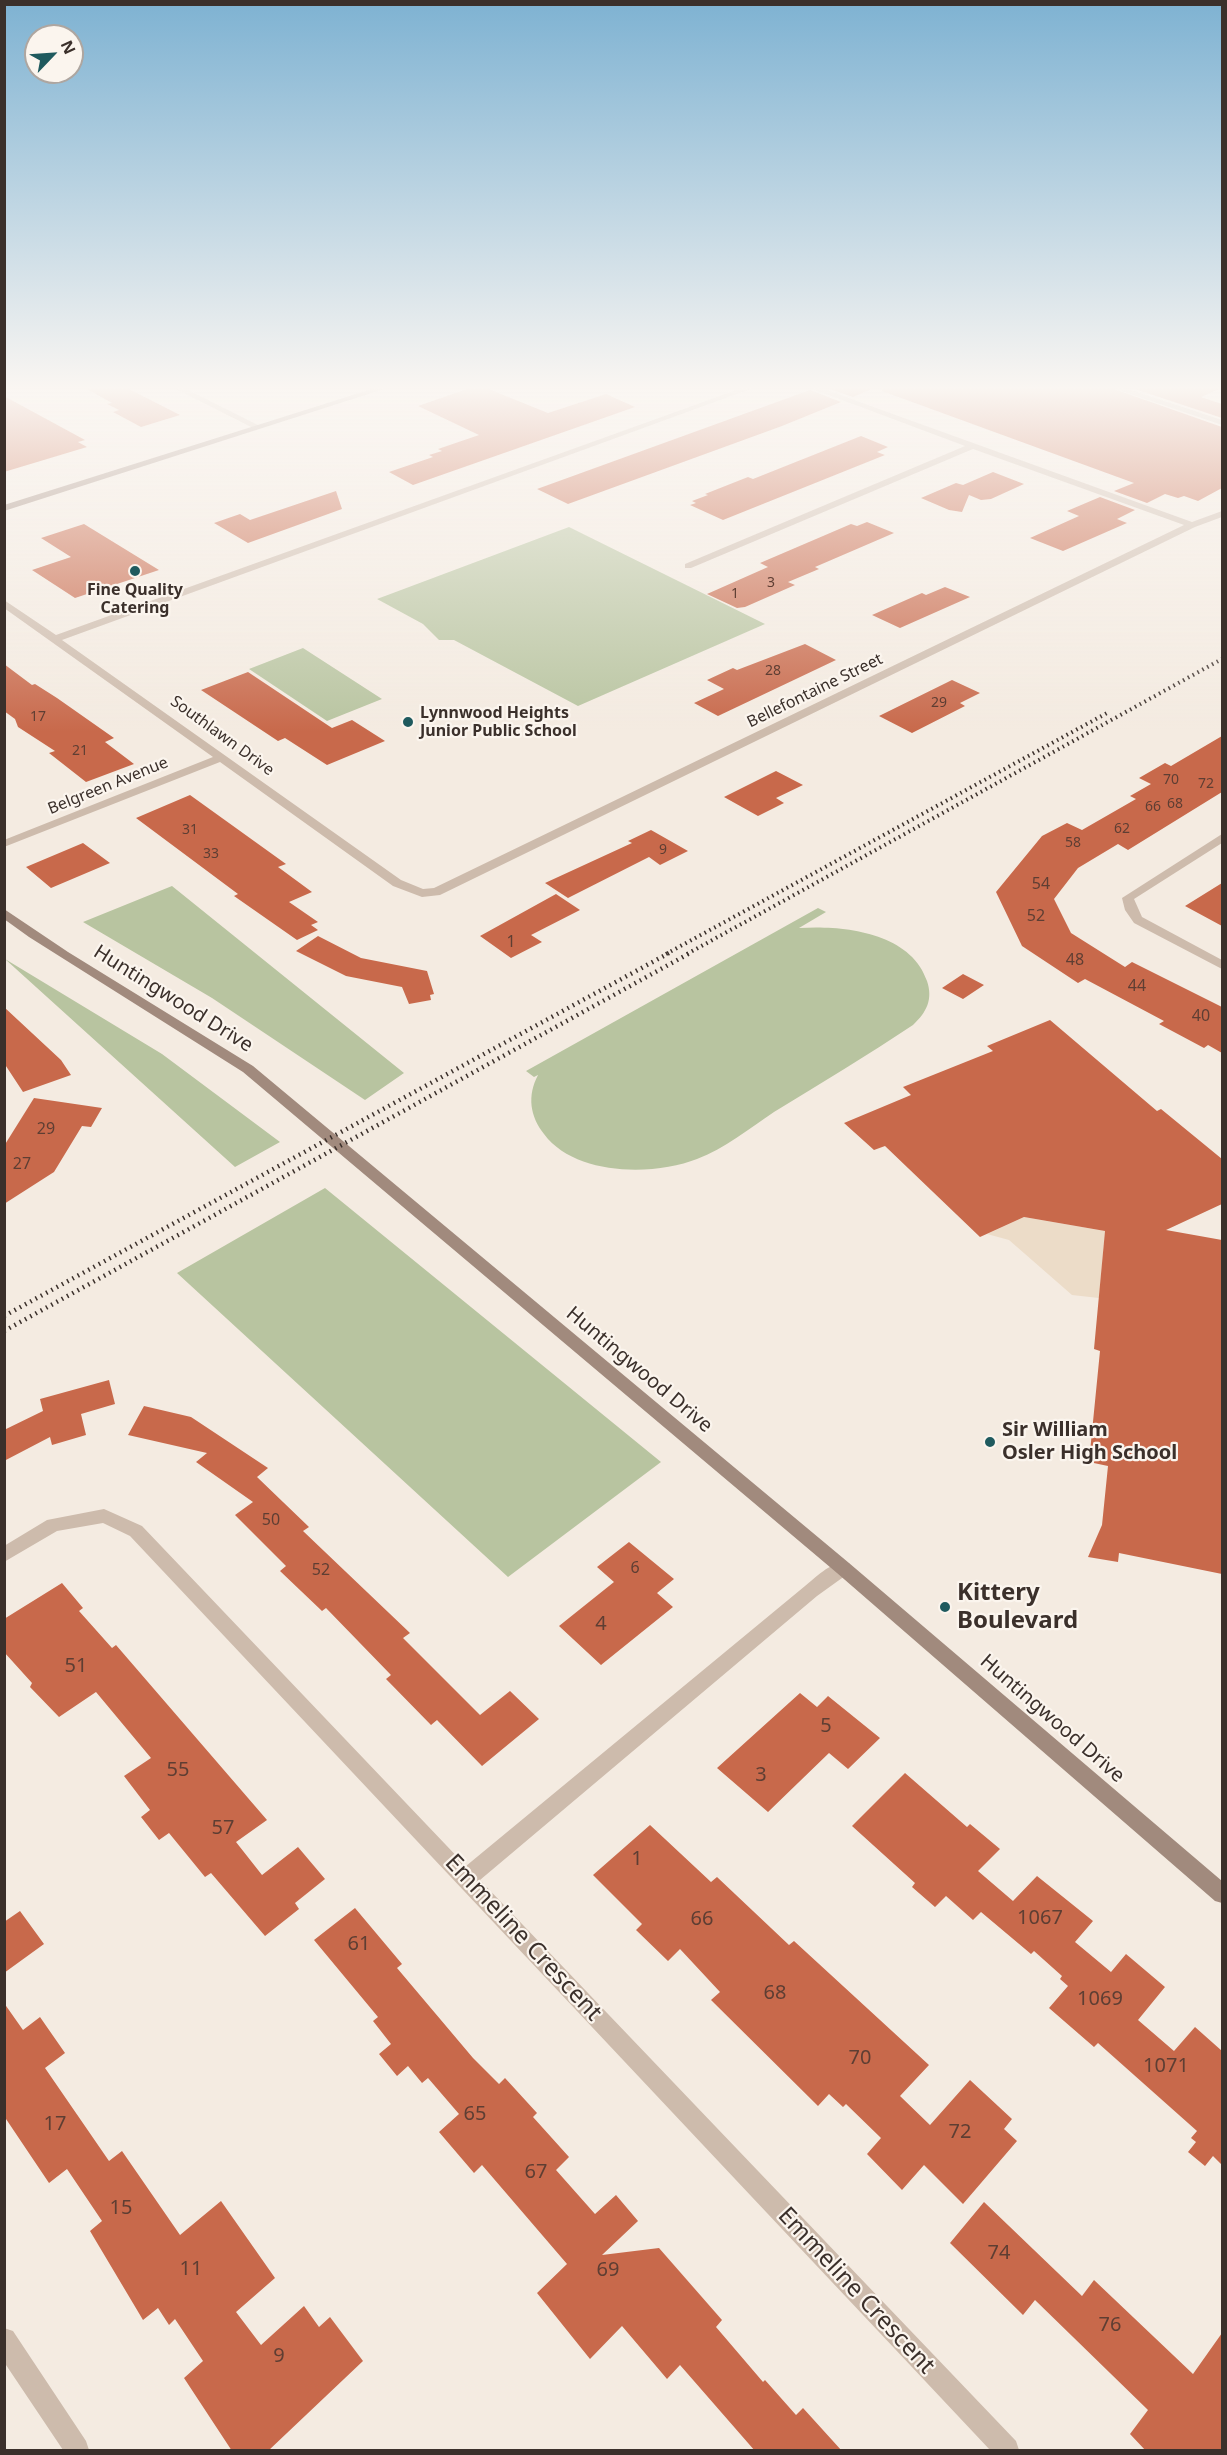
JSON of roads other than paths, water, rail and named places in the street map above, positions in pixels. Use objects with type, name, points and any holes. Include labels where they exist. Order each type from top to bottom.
[{"type":"street","points":[[4,508],[21,503]]},
{"type":"street","points":[[55,639],[432,503]]},
{"type":"street","points":[[688,566],[838,503]]},
{"type":"street","points":[[1130,503],[1192,525]]},
{"type":"street","name":"Bellefontaine Street","points":[[422,892],[436,892],[451,887],[1192,525],[1222,514]]},
{"type":"street","name":"Southlawn Drive","points":[[4,603],[397,883],[422,892]]},
{"type":"street","name":"Belgreen Avenue","points":[[4,844],[223,757]]},
{"type":"street","points":[[1222,838],[1128,898],[1137,920],[1222,965]]},
{"type":"street","name":"Huntingwood Drive","points":[[4,913],[50,949],[195,1033],[248,1069],[843,1568],[1222,1894]]},
{"type":"street","name":"Emmeline Crescent","points":[[4,1555],[53,1526],[104,1516],[136,1531],[467,1878],[1007,2451]]},
{"type":"street","points":[[467,1878],[811,1591],[843,1568]]},
{"type":"street","points":[[4,2340],[76,2451]]},
{"type":"railway","points":[[687,954],[1222,659]]},
{"type":"railway","points":[[666,954],[1107,713]]},
{"type":"railway","points":[[4,1316],[669,953]]},
{"type":"railway","points":[[4,1331],[690,953]]},
{"type":"place","name":"Fine Quality Catering","points":[[135,571]]},
{"type":"place","name":"Lynnwood Heights Junior Public School","points":[[408,722]]},
{"type":"place","name":"Sir William Osler High School","points":[[990,1442]]},
{"type":"place","name":"Kittery Boulevard","points":[[945,1607]]}]
